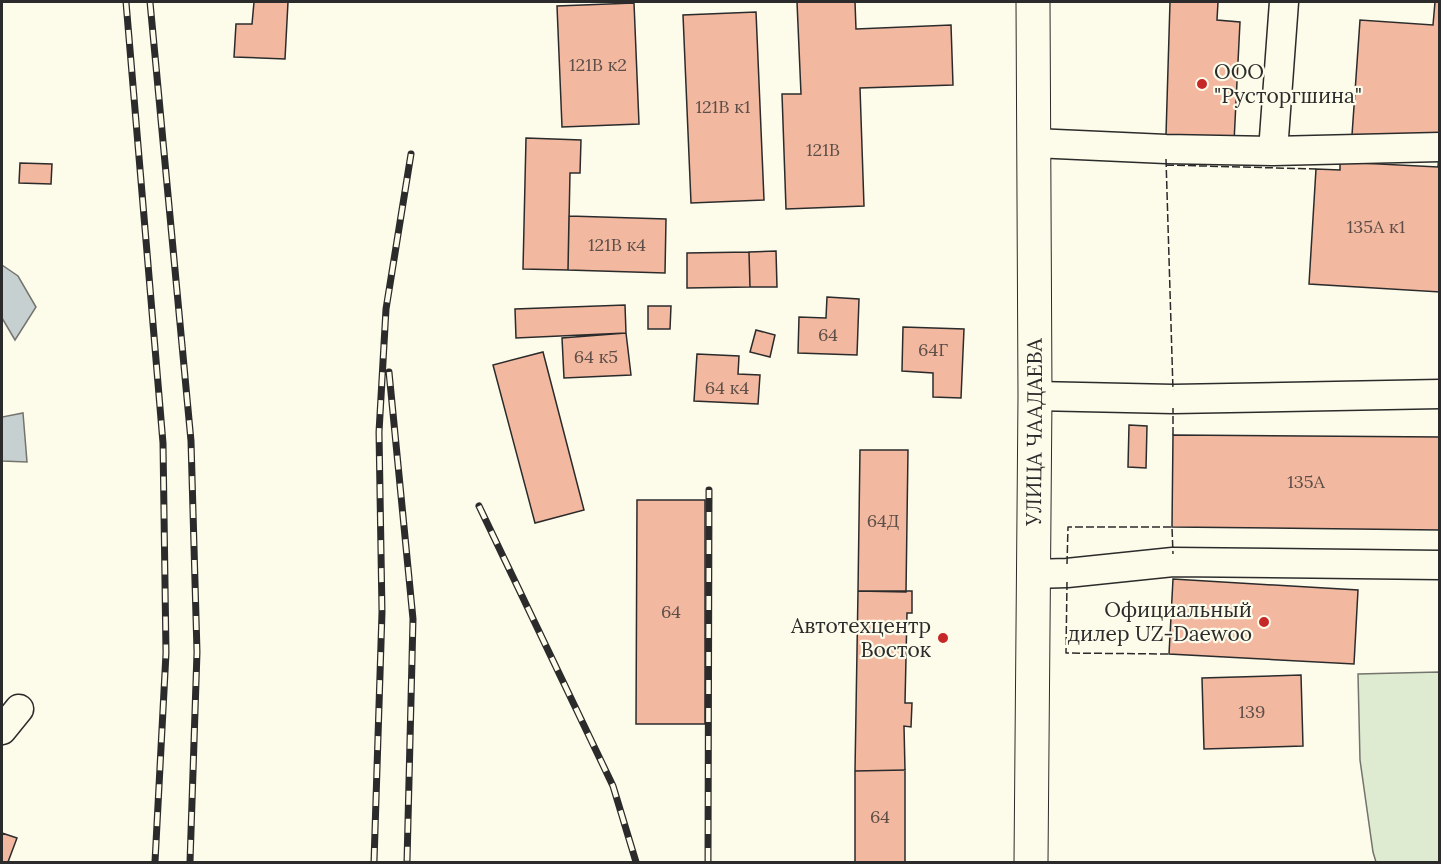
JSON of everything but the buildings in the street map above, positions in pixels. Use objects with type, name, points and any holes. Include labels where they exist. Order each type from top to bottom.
[{"type":"main road","name":"УЛИЦА ЧААДАЕВА","points":[[1031,862],[1035,396],[1033,2]]},
{"type":"lane","points":[[1273,151],[1284,2]]},
{"type":"lane","points":[[1034,143],[1273,151],[1440,147]]},
{"type":"lane","points":[[1035,396],[1173,399],[1440,394]]},
{"type":"lane","points":[[1033,574],[1067,573],[1173,562],[1440,565]]},
{"type":"green space","points":[[1439,672],[1439,862],[1376,862],[1360,760],[1358,674]]},
{"type":"shaded area","points":[[2,265],[18,276],[36,307],[15,340],[2,318]]},
{"type":"shaded area","points":[[23,413],[27,462],[2,461],[2,417]]},
{"type":"railway","points":[[126,2],[163,443],[166,653],[155,862]]},
{"type":"railway","points":[[150,2],[191,441],[197,652],[190,862]]},
{"type":"railway","points":[[374,862],[382,612],[379,432],[386,309],[411,154]]},
{"type":"railway","points":[[389,372],[413,619],[407,862]]},
{"type":"railway","points":[[708,862],[709,490]]},
{"type":"railway","points":[[479,506],[613,786],[636,862]]},
{"type":"fence","points":[[1166,159],[1173,390]]},
{"type":"fence","points":[[1166,165],[1316,169]]},
{"type":"fence","points":[[1173,408],[1173,435]]},
{"type":"fence","points":[[1067,564],[1068,527],[1172,527],[1173,554]]},
{"type":"fence","points":[[1067,582],[1066,653],[1169,654]]},
{"type":"place","name":"ООО \"Русторгшина\"","points":[[1202,84]]},
{"type":"place","name":"Официальный дилер UZ-Daewoo","points":[[1264,622]]},
{"type":"place","name":"Автотехцентр Восток","points":[[943,638]]}]
